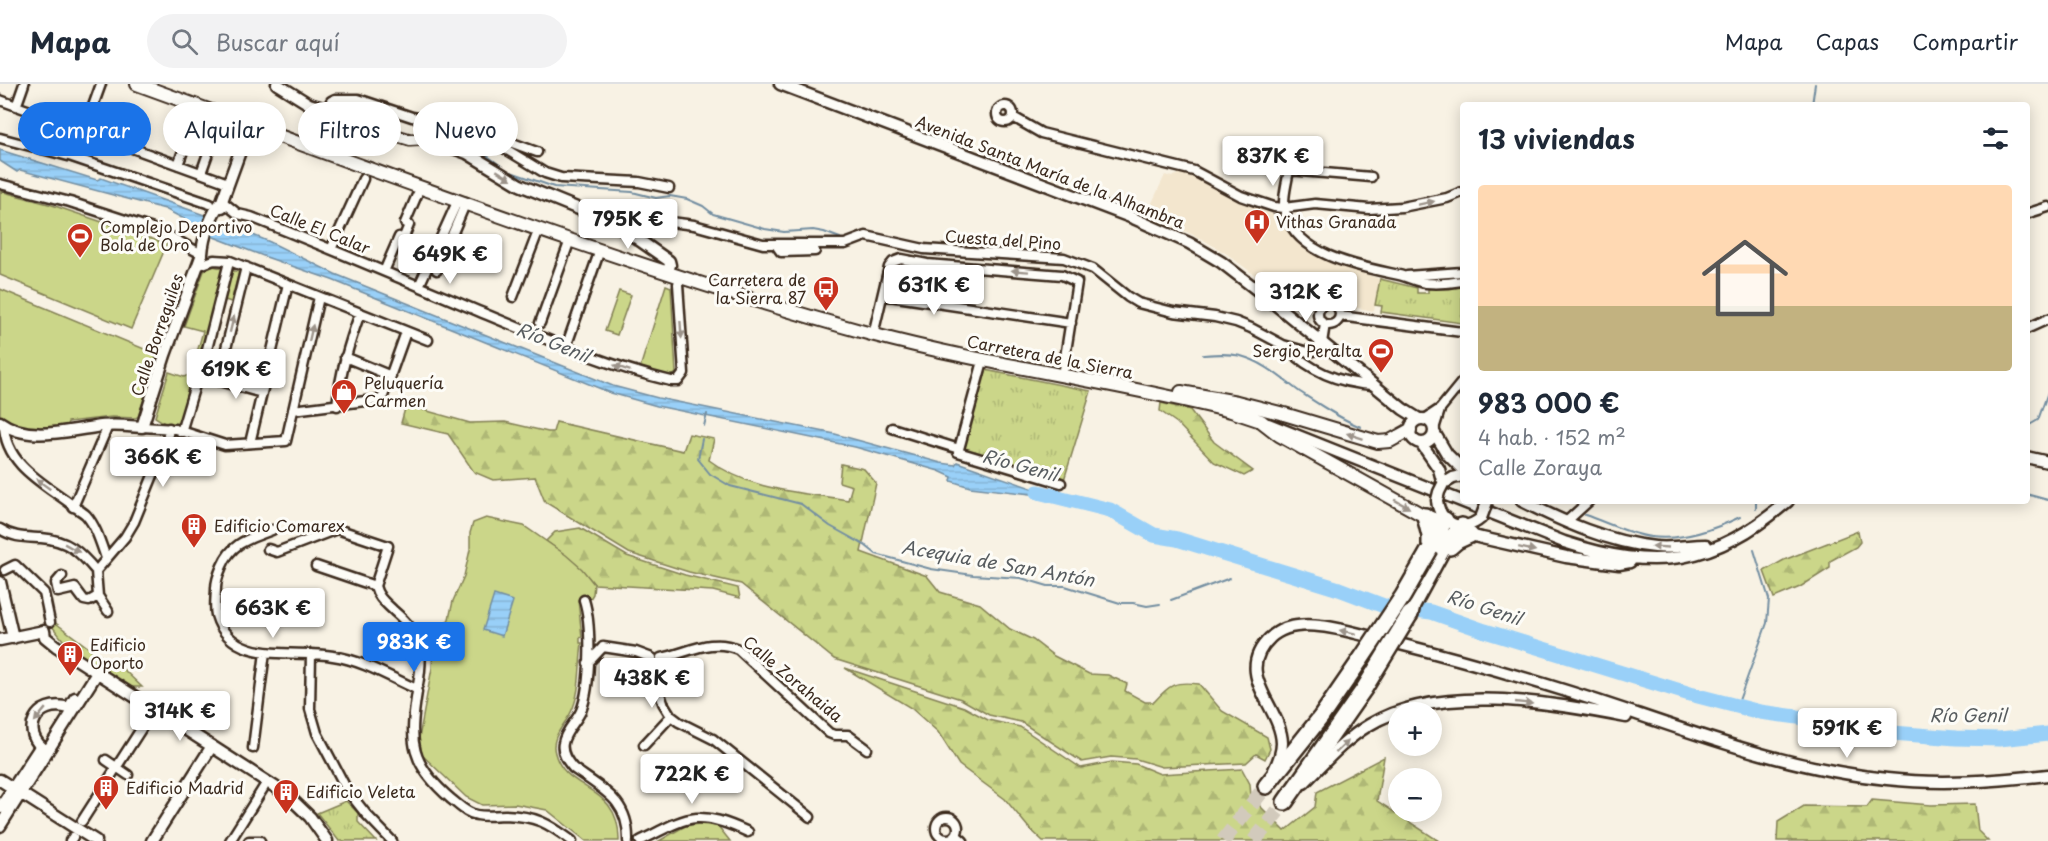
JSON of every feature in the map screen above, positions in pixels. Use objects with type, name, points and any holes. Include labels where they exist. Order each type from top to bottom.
[{"type":"highway","points":[[1425,516],[1430,536],[1438,553]]},
{"type":"highway","points":[[1285,802],[1364,689],[1410,614],[1412,605],[1438,553],[1444,519]]},
{"type":"highway","points":[[1266,786],[1347,681],[1403,596],[1450,539],[1465,529]]},
{"type":"main road","name":"Carretera de la Sierra","points":[[137,84],[189,102]]},
{"type":"main road","name":"Carretera de la Sierra","points":[[286,137],[680,278],[873,335],[983,361],[1200,404],[1261,421]]},
{"type":"main road","points":[[1110,386],[1143,386],[1237,402],[1378,442],[1390,441],[1410,429]]},
{"type":"main road","points":[[1261,421],[1279,435],[1425,516],[1436,520],[1444,519]]},
{"type":"street","points":[[17,104],[24,84]]},
{"type":"street","points":[[93,102],[100,84]]},
{"type":"street","points":[[277,84],[306,102]]},
{"type":"street","name":"Avenida Santa María de la Alhambra","points":[[780,84],[1133,218],[1189,243],[1221,262],[1372,385],[1403,409],[1422,419]]},
{"type":"street","points":[[338,102],[350,98],[367,102]]},
{"type":"street","points":[[0,100],[18,107]]},
{"type":"street","points":[[1013,117],[1041,133],[1194,171],[1241,196],[1284,208],[1315,204],[1369,209],[1402,207],[1447,198],[1460,193]]},
{"type":"street","name":"Calle El Calar","points":[[0,138],[72,157],[260,221],[566,347],[623,369],[671,381],[678,381],[684,373],[678,284],[680,278]]},
{"type":"street","points":[[401,138],[428,139],[467,153],[520,185],[619,226],[669,261],[667,273]]},
{"type":"street","points":[[518,145],[537,152]]},
{"type":"street","points":[[151,156],[228,183]]},
{"type":"street","points":[[178,165],[181,156]]},
{"type":"street","points":[[201,173],[207,156]]},
{"type":"street","name":"Calle Borreguiles","points":[[142,427],[217,206],[238,156]]},
{"type":"street","points":[[516,156],[545,173],[561,178],[639,182],[669,188]]},
{"type":"street","points":[[1246,162],[1288,170],[1371,177]]},
{"type":"street","points":[[1288,170],[1284,208],[1286,217],[1301,237],[1328,255],[1348,263],[1424,283],[1460,281]]},
{"type":"street","points":[[333,245],[363,179]]},
{"type":"street","points":[[0,184],[70,202],[162,232],[202,249]]},
{"type":"street","points":[[386,267],[399,237],[403,239],[409,225],[405,223],[417,195]]},
{"type":"street","points":[[437,270],[462,201]]},
{"type":"street","points":[[419,286],[462,201]]},
{"type":"street","points":[[2030,213],[2048,207]]},
{"type":"street","points":[[606,220],[615,215],[685,223],[746,240],[776,245],[781,252],[815,251]]},
{"type":"street","points":[[513,297],[539,229]]},
{"type":"street","name":"Cuesta del Pino","points":[[776,245],[845,244],[866,236],[924,249],[1064,258],[1093,269],[1138,303],[1173,312],[1236,322],[1283,345],[1306,364],[1327,375],[1348,383],[1372,385]]},
{"type":"street","points":[[540,323],[570,240]]},
{"type":"street","points":[[566,347],[600,250]]},
{"type":"street","points":[[197,266],[221,260],[246,267],[428,340]]},
{"type":"street","points":[[873,335],[889,267],[893,262],[901,260],[1062,275],[1077,282],[1062,376]]},
{"type":"street","points":[[181,432],[200,374],[228,266]]},
{"type":"street","points":[[218,381],[246,267]]},
{"type":"street","points":[[1404,276],[1460,272]]},
{"type":"street","points":[[250,443],[288,284]]},
{"type":"street","points":[[883,295],[1071,323]]},
{"type":"street","points":[[2,423],[21,432],[45,433],[108,426],[169,428],[225,445],[286,441],[320,297]]},
{"type":"street","points":[[1324,303],[1334,304],[1339,309],[1340,316],[1335,322],[1325,324],[1319,320],[1317,312],[1324,303]]},
{"type":"street","points":[[337,406],[339,380],[360,314]]},
{"type":"street","points":[[1340,316],[1460,332]]},
{"type":"street","points":[[2030,327],[2048,319]]},
{"type":"street","points":[[1322,343],[1325,324]]},
{"type":"street","points":[[293,410],[382,399],[406,332]]},
{"type":"street","name":"Cuesta del Pino","points":[[1283,345],[1308,352],[1314,351],[1322,343]]},
{"type":"street","points":[[345,357],[391,376]]},
{"type":"street","points":[[983,361],[958,452],[1061,483]]},
{"type":"street","points":[[200,374],[262,393]]},
{"type":"street","points":[[1443,484],[1439,469],[1421,443],[1413,439],[1410,429],[1440,409],[1460,384]]},
{"type":"street","name":"Avenida Santa María de la Alhambra","points":[[1403,409],[1410,429]]},
{"type":"street","points":[[1421,443],[1430,440],[1440,409]]},
{"type":"street","points":[[1422,419],[1432,423],[1447,454],[1460,467]]},
{"type":"street","name":"Carretera de la Sierra","points":[[1261,421],[1460,500]]},
{"type":"street","points":[[2,423],[10,451],[32,476],[86,515],[106,558]]},
{"type":"street","points":[[74,507],[108,426]]},
{"type":"street","points":[[96,571],[120,543],[134,522],[167,441],[169,428]]},
{"type":"street","points":[[892,428],[959,449]]},
{"type":"street","points":[[2030,458],[2048,462]]},
{"type":"street","points":[[1460,476],[1443,484],[1437,500],[1439,511],[1444,519],[1453,525],[1518,548],[1566,557],[1619,564],[1642,559]]},
{"type":"street","name":"Carretera de la Sierra","points":[[1469,504],[1564,542],[1610,555],[1642,559],[1672,559],[1719,547],[1766,520],[1785,504]]},
{"type":"street","points":[[1465,529],[1481,518],[1486,504]]},
{"type":"street","name":"Carretera de la Sierra","points":[[1528,504],[1566,522],[1627,543],[1656,547],[1683,548],[1704,545],[1719,547]]},
{"type":"street","points":[[1566,522],[1586,504]]},
{"type":"street","points":[[0,529],[14,537],[45,538],[74,548],[96,571],[98,596],[108,611]]},
{"type":"street","points":[[272,530],[232,548],[216,584],[216,614],[223,630],[232,640],[249,649],[265,652],[346,658],[416,688]]},
{"type":"street","points":[[268,549],[277,552],[331,530],[343,530],[388,546],[375,586],[376,593],[411,627],[420,643],[422,653],[412,729],[415,753],[427,775],[441,791],[469,813],[538,819],[550,824],[571,841]]},
{"type":"street","points":[[5,570],[15,565],[44,594],[50,622]]},
{"type":"street","points":[[316,566],[375,586]]},
{"type":"street","points":[[62,576],[56,582],[58,592],[75,588],[84,600],[89,602],[98,596]]},
{"type":"street","points":[[0,582],[13,638]]},
{"type":"street","points":[[584,600],[587,609],[589,639],[588,663],[581,710],[566,735],[563,749],[568,763],[618,804],[625,813],[628,824],[628,841]]},
{"type":"street","points":[[1266,786],[1277,764],[1282,742],[1278,727],[1257,682],[1256,665],[1266,642],[1278,631],[1293,626],[1314,625],[1416,648],[1582,697],[1650,720],[1810,766],[1887,780],[1969,782],[2048,775]]},
{"type":"street","points":[[0,640],[44,631],[45,637],[56,646],[286,794],[310,818],[327,841]]},
{"type":"street","points":[[0,647],[45,637]]},
{"type":"street","points":[[589,639],[597,639],[603,647],[636,652],[656,660],[657,685],[663,703],[671,716],[713,739],[810,817]]},
{"type":"street","name":"Calle Zorahaida","points":[[656,660],[710,645],[720,644],[738,649],[830,733],[848,735],[867,749]]},
{"type":"street","points":[[588,663],[603,647]]},
{"type":"street","points":[[253,748],[265,652]]},
{"type":"street","points":[[311,654],[310,709],[317,733],[347,790],[392,841]]},
{"type":"street","points":[[0,826],[17,791],[95,671]]},
{"type":"street","points":[[1285,802],[1360,730],[1386,715],[1412,706],[1458,700],[1512,701],[1650,720]]},
{"type":"street","points":[[44,749],[34,736],[36,716],[55,705],[71,709]]},
{"type":"street","points":[[82,822],[150,715]]},
{"type":"street","points":[[644,746],[671,716]]},
{"type":"street","points":[[152,841],[212,746]]},
{"type":"street","points":[[106,760],[128,775]]},
{"type":"street","points":[[0,780],[96,841]]},
{"type":"street","points":[[234,838],[264,787]]},
{"type":"street","points":[[0,808],[17,791]]},
{"type":"street","points":[[640,841],[691,818],[703,817],[723,821],[747,832]]},
{"type":"street","points":[[946,817],[956,821],[960,838],[938,839],[937,823],[946,817]]},
{"type":"street","points":[[249,841],[260,841]]},
{"type":"shaded area","name":"Vithas Granada","points":[[1180,173],[1196,178],[1225,194],[1273,214],[1296,240],[1318,257],[1380,279],[1374,311],[1352,307],[1319,277],[1298,301],[1297,307],[1227,254],[1202,239],[1139,210],[1141,205],[1148,208],[1151,205],[1165,175],[1172,177]]},
{"type":"green space","name":"Complejo Deportivo Bola de Oro","points":[[0,191],[52,205],[167,244],[131,329],[0,275]]},
{"type":"green space","points":[[213,266],[239,272],[231,302],[225,300],[222,311],[218,310],[181,425],[166,424],[155,417],[169,372],[184,377],[191,374],[203,331],[184,326],[204,271]]},
{"type":"green space","points":[[1380,279],[1417,288],[1417,293],[1428,293],[1428,289],[1460,287],[1460,323],[1381,312],[1382,306],[1375,305]]},
{"type":"green space","points":[[666,285],[671,287],[676,373],[672,376],[640,368]]},
{"type":"green space","points":[[0,289],[154,353],[156,361],[138,417],[112,417],[68,422],[67,425],[32,427],[15,424],[0,415]]},
{"type":"green space","points":[[619,291],[631,295],[617,335],[605,331]]},
{"type":"green space","points":[[985,370],[1091,391],[1064,480],[963,450]]},
{"type":"green space","points":[[1161,403],[1190,410],[1214,442],[1253,471],[1244,476],[1214,462],[1177,423],[1160,411]]},
{"type":"green space","points":[[406,405],[470,423],[505,422],[548,432],[553,432],[556,422],[683,451],[689,434],[714,439],[709,460],[741,478],[776,489],[848,500],[852,486],[839,482],[841,464],[864,469],[876,483],[861,552],[927,576],[940,592],[980,604],[1010,629],[1033,640],[1054,656],[1089,674],[1108,675],[1127,684],[1125,691],[1145,702],[1154,702],[1164,691],[1174,685],[1199,684],[1222,711],[1267,737],[1270,749],[1265,759],[1256,754],[1246,763],[1162,767],[1136,759],[1111,757],[1082,762],[1021,722],[989,715],[961,699],[834,659],[741,584],[689,572],[629,553],[545,502],[535,477],[493,480],[474,472],[448,434],[401,423]]},
{"type":"green space","points":[[486,518],[524,526],[566,555],[594,584],[590,599],[578,600],[582,637],[580,643],[582,643],[578,688],[574,704],[556,736],[554,747],[561,766],[569,775],[602,798],[611,808],[617,822],[619,841],[586,841],[547,810],[515,804],[482,805],[466,797],[422,755],[419,738],[432,668],[433,644],[449,619],[453,601],[464,576],[473,523]]},
{"type":"green space","points":[[580,528],[627,556],[685,575],[738,588],[740,598],[713,591],[594,584],[577,566],[546,541],[555,532]]},
{"type":"green space","points":[[1858,531],[1860,542],[1856,547],[1830,561],[1830,568],[1800,587],[1774,598],[1764,571],[1784,560]]},
{"type":"green space","points":[[53,621],[97,654],[122,668],[142,687],[130,687],[63,645],[63,640],[51,625]]},
{"type":"green space","points":[[845,668],[964,707],[988,720],[1020,727],[1081,768],[1112,762],[1136,764],[1160,774],[1242,769],[1250,784],[1251,797],[1285,831],[1315,807],[1317,792],[1384,757],[1377,801],[1388,808],[1388,822],[1410,822],[1439,841],[1043,841],[1005,799],[959,765],[938,732],[911,708]]},
{"type":"green space","points":[[1872,800],[1931,805],[1975,804],[1978,831],[1988,841],[1777,841],[1778,822],[1804,806],[1867,807]]},
{"type":"green space","points":[[346,801],[358,813],[358,822],[376,841],[339,841],[317,813]]},
{"type":"green space","points":[[699,824],[718,826],[730,841],[659,841],[685,826]]},
{"type":"water","points":[[0,150],[97,180],[101,178],[207,216],[270,242],[335,274],[613,386],[658,398],[835,434],[941,463],[955,465],[957,462],[1057,497],[970,487],[951,481],[952,477],[939,471],[855,447],[657,406],[611,393],[332,280],[201,232],[186,220],[165,209],[20,170],[17,172],[0,161]]},
{"type":"water","points":[[494,595],[513,601],[502,636],[483,630]]},
{"type":"waterway","points":[[288,84],[310,98],[324,102]]},
{"type":"waterway","points":[[1812,102],[1815,84]]},
{"type":"waterway","points":[[487,156],[508,171],[554,187],[632,192],[656,198],[670,196],[687,199],[703,206],[713,214],[765,229],[784,232],[813,230],[840,238]]},
{"type":"waterway","points":[[1203,355],[1236,355],[1257,362],[1322,406],[1361,427]]},
{"type":"waterway","points":[[2030,425],[2038,420],[2048,392]]},
{"type":"waterway","name":"Acequia de San Antón","points":[[704,426],[707,414]]},
{"type":"waterway","name":"Acequia de San Antón","points":[[702,439],[698,459],[710,474],[730,486],[801,504],[830,526],[876,554],[931,569],[1021,578],[1048,586],[1065,586],[1120,603],[1147,606],[1160,604]]},
{"type":"waterway","name":"Río Genil","points":[[1038,492],[1110,510],[1154,535],[1177,539],[1339,589],[1384,606],[1431,612],[1485,631],[1690,694],[1760,712],[1827,721],[1880,732],[1956,738],[1999,739],[2048,734]]},
{"type":"waterway","points":[[2030,495],[2048,500]]},
{"type":"waterway","points":[[1756,504],[1756,509]]},
{"type":"waterway","points":[[1585,515],[1634,533],[1662,538],[1697,533],[1740,517]]},
{"type":"waterway","points":[[1737,706],[1767,623],[1769,599],[1754,550]]},
{"type":"waterway","name":"Acequia de San Antón","points":[[1171,600],[1230,578]]},
{"type":"tunnel","points":[[1223,841],[1266,786]]},
{"type":"tunnel","points":[[1254,841],[1285,802]]},
{"type":"place","name":"Vithas Granada","points":[[1257,245]]},
{"type":"place","name":"Complejo Deportivo Bola de Oro","points":[[80,259]]},
{"type":"place","name":"Carretera de la Sierra 87","points":[[826,312]]},
{"type":"place","name":"Sergio Peralta","points":[[1381,374]]},
{"type":"place","name":"Peluquería Carmen","points":[[344,415]]},
{"type":"place","name":"Edificio Comarex","points":[[194,549]]},
{"type":"place","name":"Edificio Oporto","points":[[70,677]]},
{"type":"place","name":"Edificio Madrid","points":[[106,811]]},
{"type":"place","name":"Edificio Veleta","points":[[286,815]]}]
